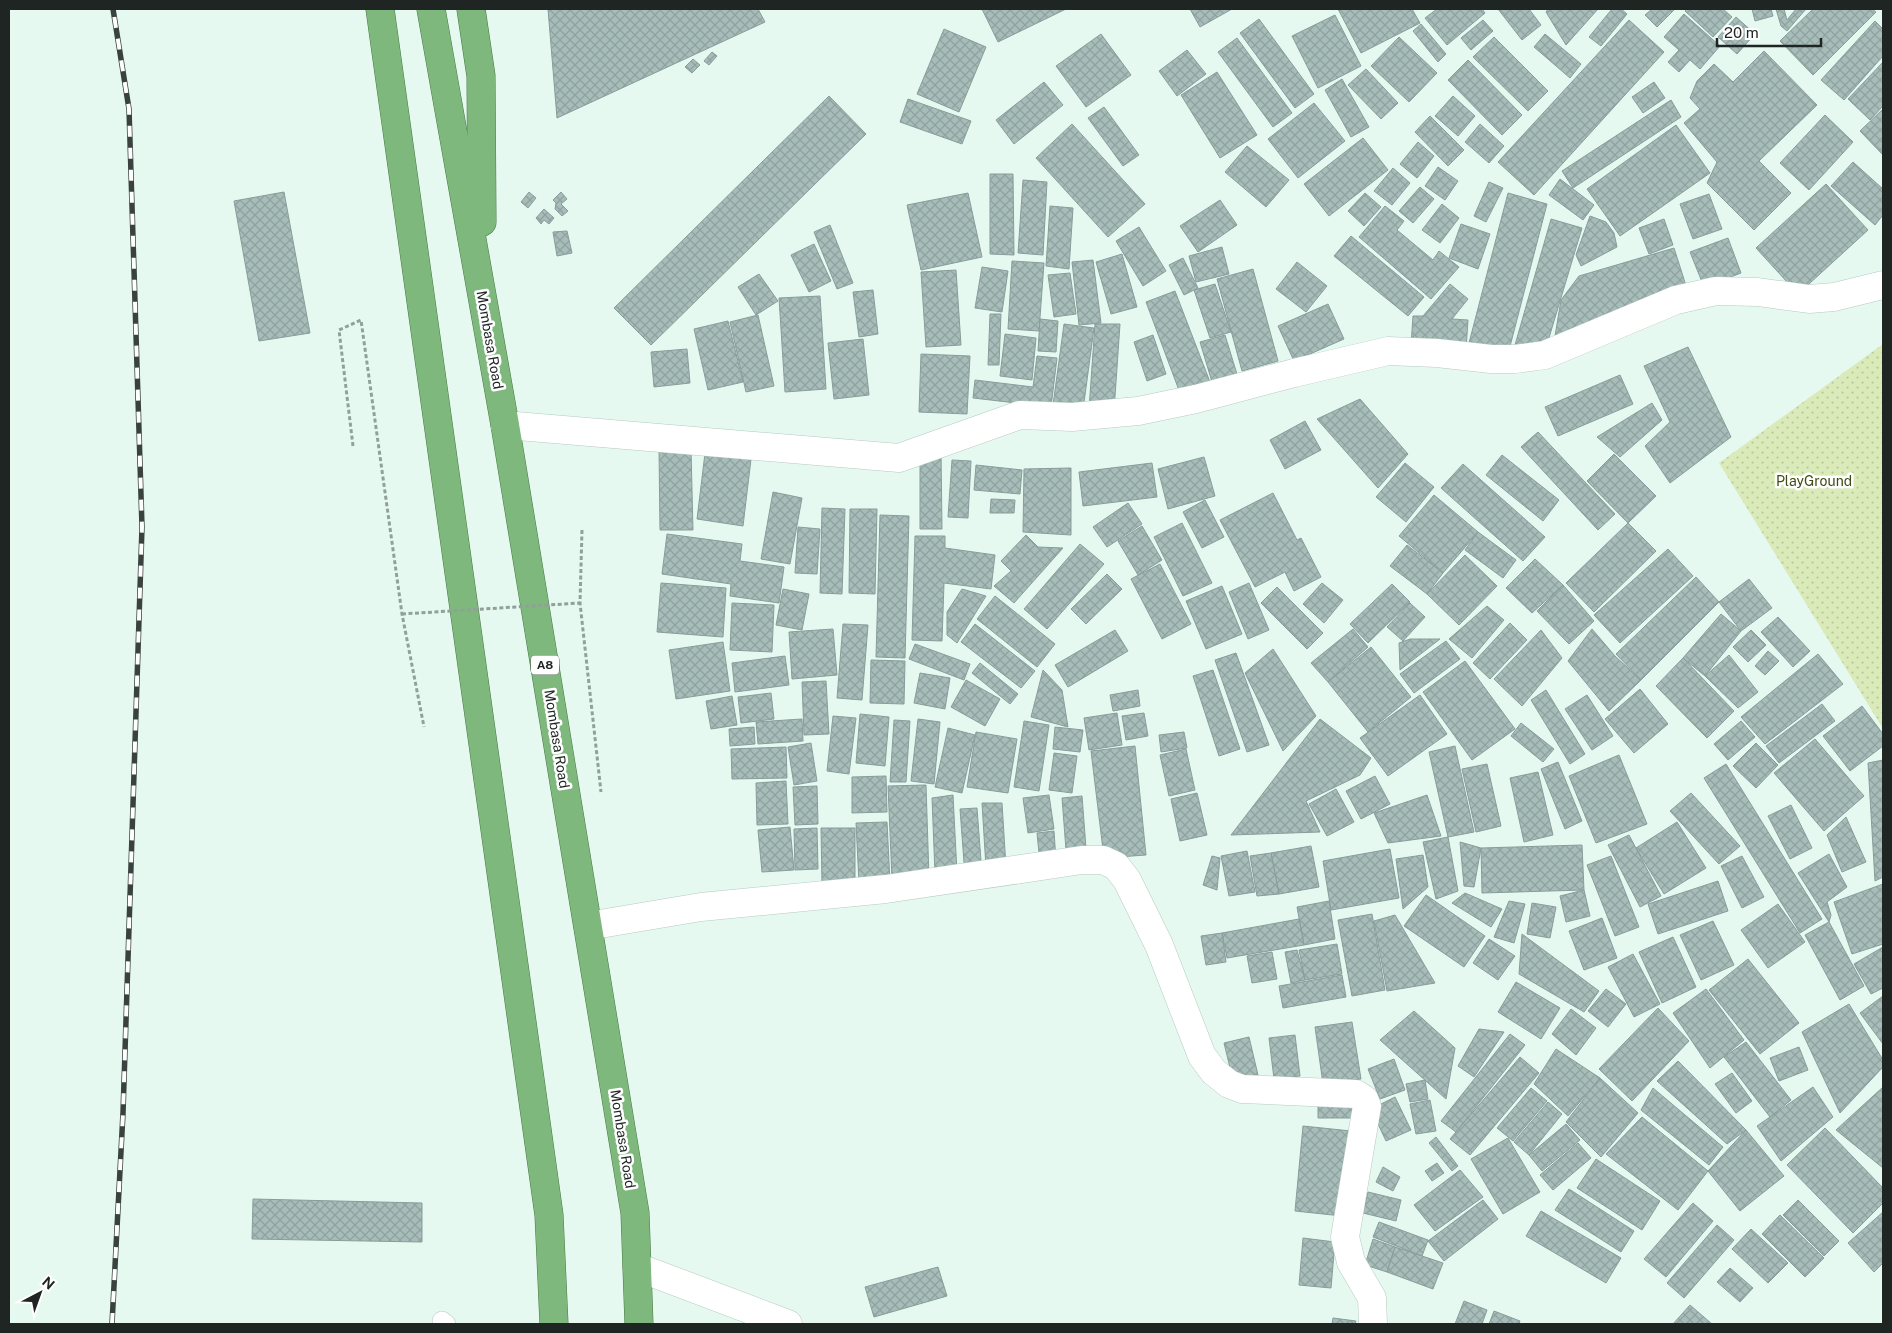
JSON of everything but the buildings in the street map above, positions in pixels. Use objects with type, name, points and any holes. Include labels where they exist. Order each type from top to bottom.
[{"type":"highway","points":[[380,9],[548,1205],[554,1324]]},
{"type":"highway","name":"Mombasa Road","points":[[431,9],[505,425],[635,1214],[639,1324]]},
{"type":"highway","points":[[472,9],[480,76],[484,303]]},
{"type":"street","points":[[505,425],[899,458],[1020,415],[1072,417],[1138,411],[1388,351],[1437,353],[1491,359],[1515,359],[1545,355],[1676,300],[1716,291],[1758,292],[1809,300],[1834,297],[1883,285]]},
{"type":"street","points":[[588,926],[701,907],[886,889],[1082,860],[1103,860],[1116,866],[1127,880],[1159,945],[1202,1056],[1214,1072],[1229,1084],[1242,1089],[1356,1094],[1364,1098],[1367,1106],[1365,1126],[1345,1237],[1351,1262],[1372,1298],[1373,1324]]},
{"type":"street","points":[[637,1267],[788,1324]]},
{"type":"path","points":[[353,446],[339,330],[361,320],[402,614],[424,727]]},
{"type":"path","points":[[582,530],[580,603],[601,792]]},
{"type":"path","points":[[402,614],[580,603]]},
{"type":"green space","name":"PlayGround","points":[[1883,344],[1883,726],[1882,727],[1719,463]]},
{"type":"railway","points":[[112,1324],[123,1113],[142,527],[129,109],[113,9]]}]
